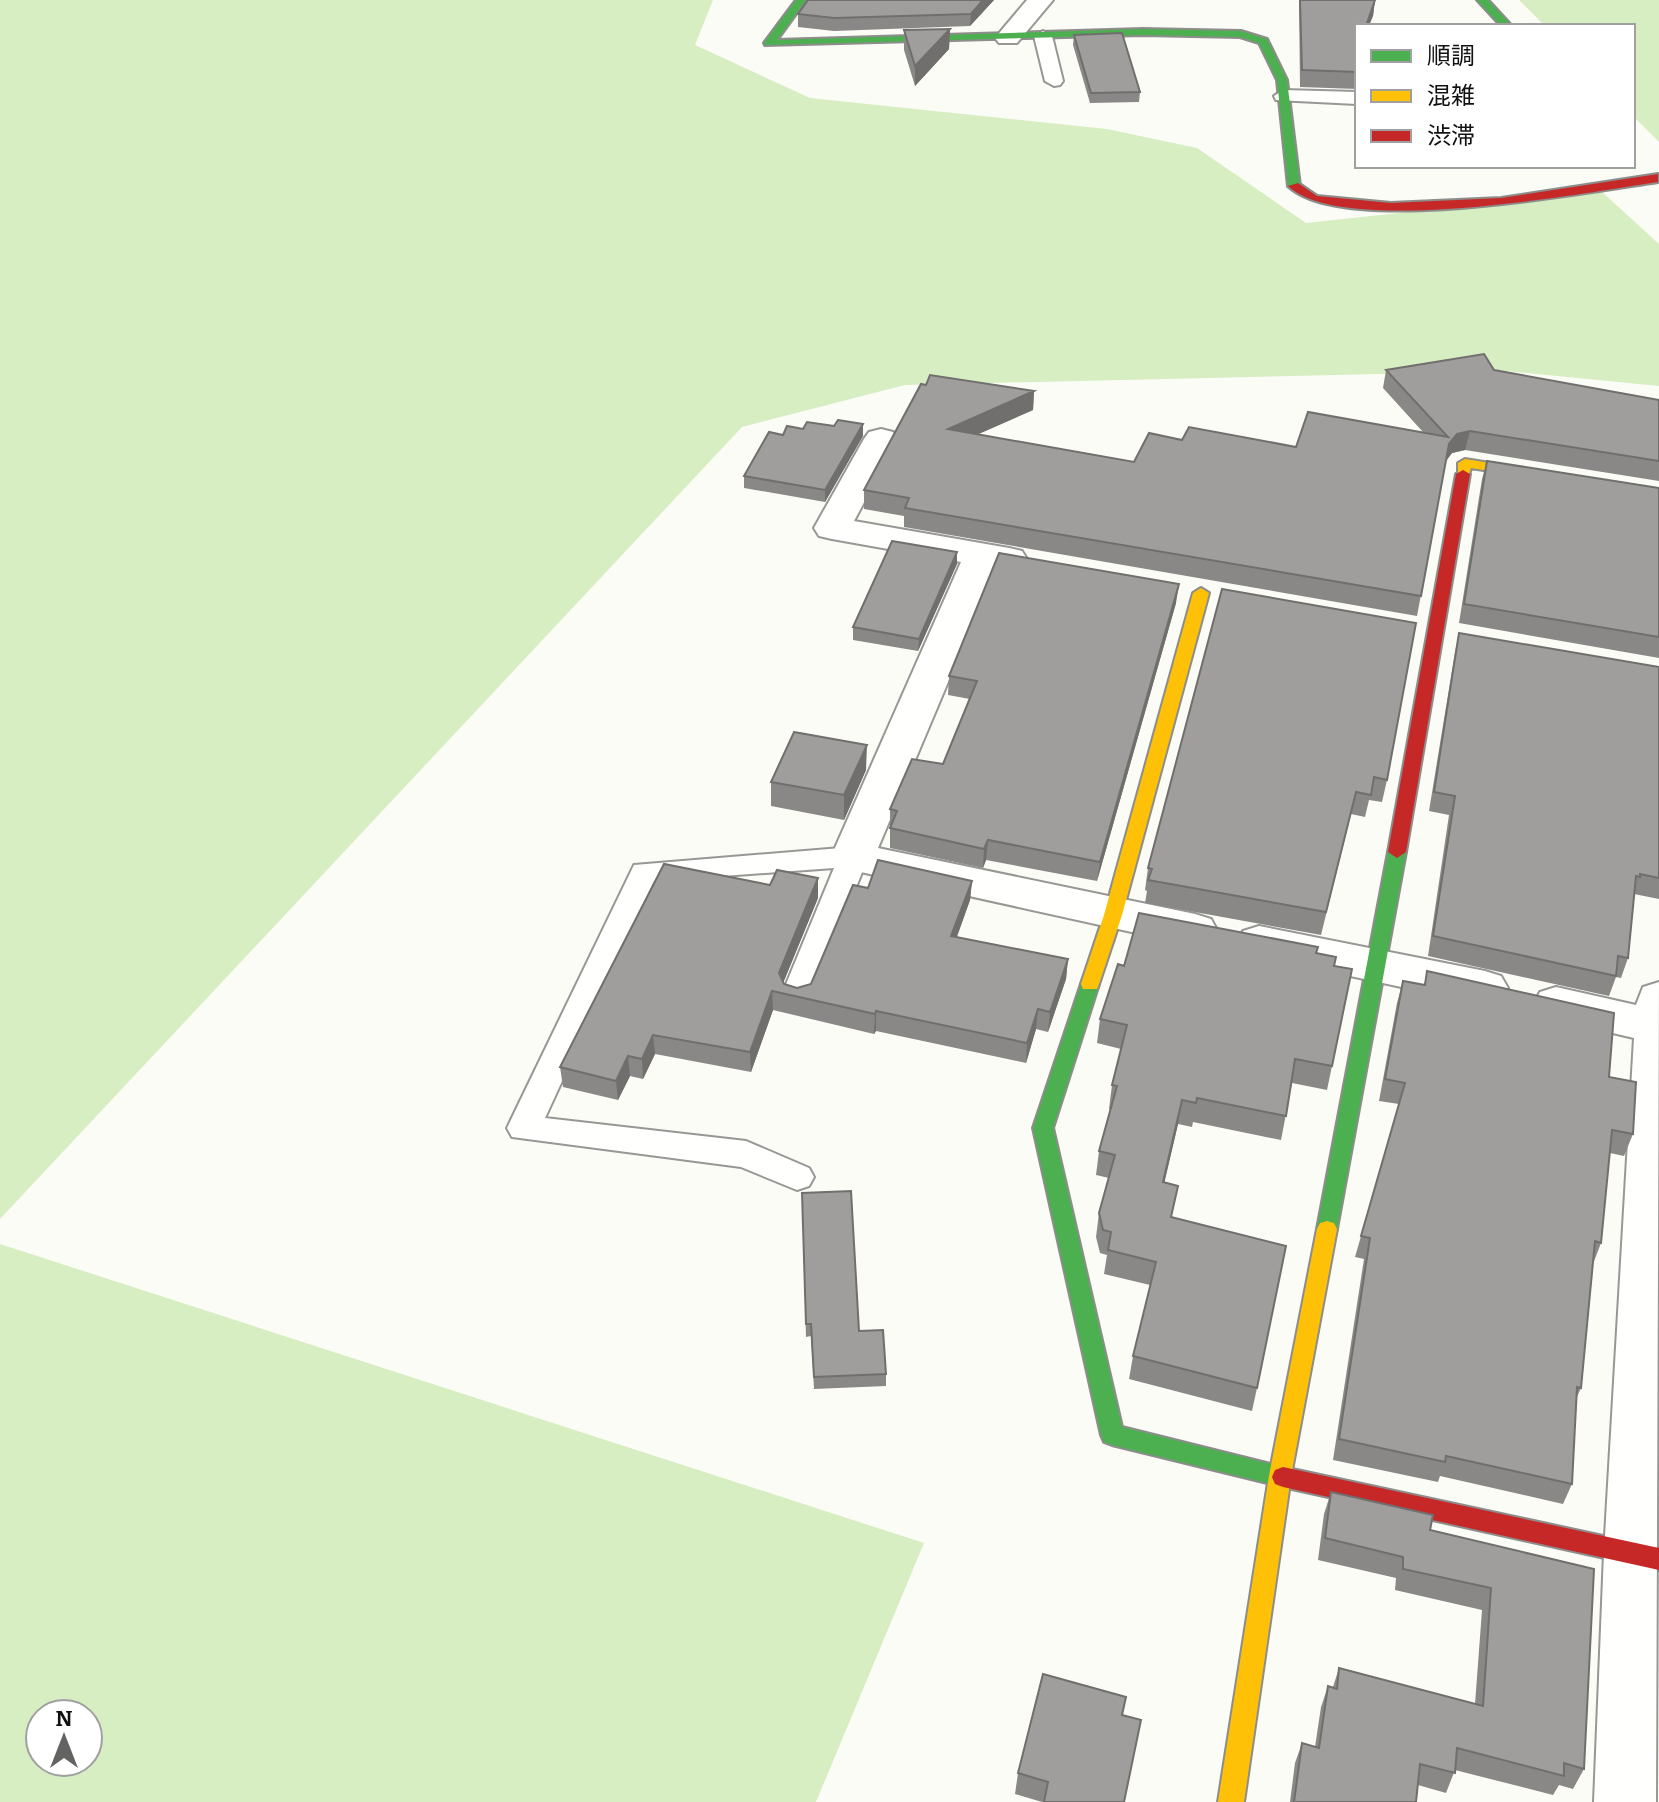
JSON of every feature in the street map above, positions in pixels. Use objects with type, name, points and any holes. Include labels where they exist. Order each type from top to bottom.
[{"type":"street","points":[[801,0],[769,43],[1143,32],[1241,34],[1263,41],[1282,80],[1293,185],[1314,199],[1391,207],[1501,202],[1659,178]]},
{"type":"street","points":[[1008,38],[1040,0]]},
{"type":"street","points":[[1482,0],[1505,24]]},
{"type":"street","points":[[1641,163],[1659,178]]},
{"type":"street","points":[[881,439],[832,528],[1045,565]]},
{"type":"street","points":[[1231,1802],[1280,1476],[1378,964],[1433,633],[1465,463],[1659,494]]},
{"type":"street","points":[[983,554],[853,857],[1113,915],[1378,964],[1658,1027]]},
{"type":"street","points":[[1201,593],[1113,915],[1043,1128],[1112,1435],[1280,1476],[1646,1556]]},
{"type":"street","points":[[1625,1802],[1646,1556],[1659,999]]},
{"type":"lane","points":[[1043,36],[1054,81]]},
{"type":"lane","points":[[1283,96],[1355,98]]},
{"type":"lane","points":[[797,1177],[746,1154],[524,1128],[644,872],[853,857],[798,994]]},
{"type":"green space","points":[[0,0],[713,0],[695,45],[810,98],[1107,129],[1197,148],[1306,223],[1601,191],[1659,244],[1659,386],[1507,371],[905,385],[742,427],[0,1219]]},
{"type":"green space","points":[[1519,0],[1659,0],[1659,142],[1635,118],[1635,24],[1543,24]]},
{"type":"green space","points":[[0,1244],[924,1543],[816,1802],[0,1802]]},
{"type":"building","points":[[808,0],[983,0],[971,14],[834,18],[798,14]]},
{"type":"building","points":[[1300,0],[1375,0],[1367,24],[1355,24],[1355,72],[1302,70]]},
{"type":"building","points":[[950,29],[915,66],[904,30]]},
{"type":"building","points":[[1122,33],[1140,92],[1091,93],[1074,35]]},
{"type":"building","points":[[1484,354],[1494,370],[1659,400],[1659,461],[1470,431],[1457,434],[1449,444],[1421,596],[905,508],[909,498],[864,490],[921,384],[926,385],[930,375],[1034,391],[948,429],[1134,462],[1149,433],[1182,440],[1189,427],[1296,447],[1308,412],[1448,437],[1386,370]]},
{"type":"building","points":[[838,420],[863,424],[825,490],[744,476],[769,432],[783,435],[787,426],[803,429],[807,422],[834,426]]},
{"type":"building","points":[[1487,461],[1659,488],[1659,637],[1464,604]]},
{"type":"building","points":[[892,541],[957,552],[919,639],[853,627]]},
{"type":"building","points":[[999,553],[1179,584],[1100,862],[988,840],[984,849],[890,828],[897,811],[890,809],[912,759],[943,764],[977,681],[949,676]]},
{"type":"building","points":[[1222,589],[1416,623],[1387,780],[1374,777],[1371,795],[1356,792],[1326,912],[1148,880],[1152,869],[1148,868]]},
{"type":"building","points":[[1459,633],[1659,667],[1659,878],[1636,876],[1628,958],[1618,956],[1616,976],[1433,936],[1455,796],[1434,792]]},
{"type":"building","points":[[794,732],[867,745],[844,795],[771,782]]},
{"type":"building","points":[[878,860],[972,881],[951,936],[1068,959],[1050,1012],[1038,1009],[1027,1043],[772,991],[750,1052],[653,1035],[642,1059],[628,1056],[616,1081],[560,1067],[664,864],[770,885],[777,870],[818,878],[779,973],[784,984],[797,988],[811,984],[853,885],[868,888]]},
{"type":"building","points":[[1139,913],[1318,947],[1316,953],[1336,957],[1334,966],[1352,969],[1332,1066],[1295,1059],[1286,1116],[1197,1098],[1196,1103],[1182,1100],[1163,1182],[1178,1186],[1171,1217],[1286,1246],[1257,1388],[1133,1356],[1156,1262],[1108,1250],[1111,1232],[1103,1230],[1099,1213],[1115,1155],[1099,1151],[1117,1086],[1112,1085],[1127,1025],[1100,1019],[1118,964],[1124,966]]},
{"type":"building","points":[[1427,971],[1614,1013],[1609,1077],[1636,1082],[1633,1134],[1612,1130],[1601,1243],[1595,1241],[1581,1388],[1577,1387],[1572,1484],[1446,1456],[1445,1462],[1339,1439],[1370,1238],[1361,1236],[1405,1083],[1385,1079],[1403,981],[1425,985]]},
{"type":"building","points":[[851,1191],[859,1331],[883,1330],[886,1374],[814,1377],[811,1324],[806,1324],[802,1193]]},
{"type":"building","points":[[1331,1492],[1433,1515],[1430,1530],[1594,1569],[1584,1769],[1564,1763],[1564,1776],[1457,1748],[1455,1773],[1420,1764],[1416,1802],[1294,1802],[1302,1743],[1319,1748],[1328,1686],[1337,1689],[1339,1668],[1483,1706],[1491,1588],[1403,1569],[1403,1557],[1325,1538]]},
{"type":"building","points":[[1043,1674],[1126,1697],[1122,1715],[1141,1720],[1124,1802],[1044,1802],[1048,1782],[1018,1773]]},
{"type":"traffic: fast","points":[[801,0],[769,43],[1143,32],[1241,34],[1263,41],[1282,80],[1294,186]]},
{"type":"traffic: fast","points":[[1482,0],[1505,24]]},
{"type":"traffic: fast","points":[[1327,1229],[1397,852]]},
{"type":"traffic: fast","points":[[1090,984],[1043,1128],[1112,1435],[1283,1477]]},
{"type":"traffic: slow","points":[[1463,474],[1465,463],[1659,494]]},
{"type":"traffic: slow","points":[[1090,984],[1113,915],[1201,593]]},
{"type":"traffic: slow","points":[[1231,1802],[1280,1476],[1327,1229]]},
{"type":"traffic: jam","points":[[1294,186],[1314,199],[1391,207],[1501,202],[1658,178]]},
{"type":"traffic: jam","points":[[1397,852],[1463,474]]},
{"type":"traffic: jam","points":[[1283,1477],[1659,1559]]}]
